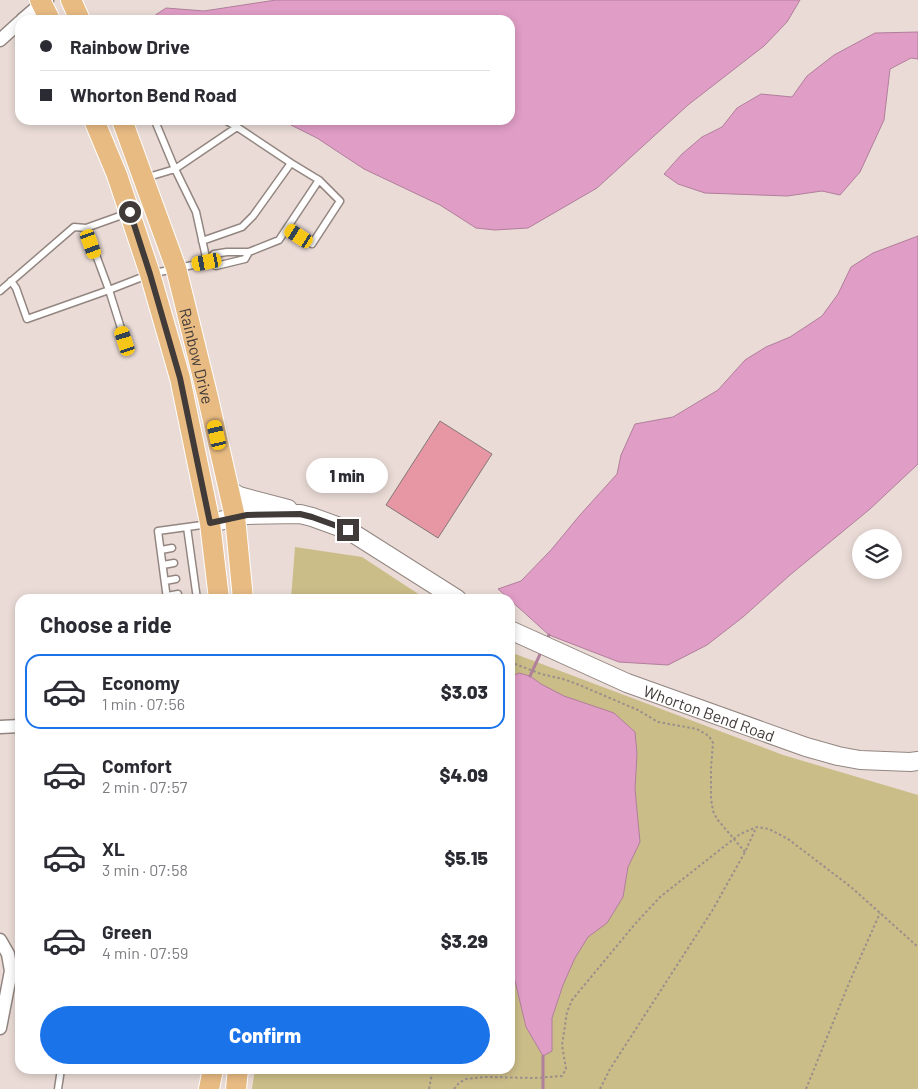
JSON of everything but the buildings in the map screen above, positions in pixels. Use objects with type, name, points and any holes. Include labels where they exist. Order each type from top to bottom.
[{"type":"main road","points":[[71,0],[78,15]]},
{"type":"main road","name":"Rainbow Drive","points":[[96,125],[130,212],[180,378],[210,523],[218,594]]},
{"type":"main road","name":"Rainbow Drive","points":[[124,125],[176,268],[235,517],[243,594]]},
{"type":"main road","points":[[229,490],[239,496],[282,506],[348,530],[449,594]]},
{"type":"main road","points":[[210,523],[247,515],[300,514]]},
{"type":"main road","name":"Whorton Bend Road","points":[[515,632],[627,683],[806,747],[860,760],[918,761]]},
{"type":"main road","points":[[209,1089],[212,1074]]},
{"type":"main road","points":[[236,1089],[238,1074]]},
{"type":"street","points":[[31,15],[45,6]]},
{"type":"street","points":[[0,40],[15,26]]},
{"type":"street","points":[[0,727],[15,726]]},
{"type":"street","points":[[0,940],[8,954],[11,971],[0,1028]]},
{"type":"lane","points":[[156,125],[196,212],[207,262]]},
{"type":"lane","points":[[234,125],[319,180],[340,202],[312,244],[287,228]]},
{"type":"lane","points":[[143,178],[175,169],[237,127]]},
{"type":"lane","points":[[202,241],[242,227],[253,216],[291,163]]},
{"type":"lane","points":[[207,262],[214,254],[249,252],[279,240],[319,180]]},
{"type":"lane","points":[[0,291],[74,227],[86,228],[130,212]]},
{"type":"lane","points":[[86,228],[109,290],[125,341]]},
{"type":"lane","points":[[11,281],[16,288],[26,319],[150,274],[207,262],[216,266],[245,258],[249,252]]},
{"type":"lane","points":[[167,594],[158,531],[210,523]]},
{"type":"lane","points":[[187,528],[187,546],[195,594]]},
{"type":"lane","points":[[160,550],[172,548]]},
{"type":"lane","points":[[163,565],[174,563]]},
{"type":"lane","points":[[165,581],[176,579]]},
{"type":"lane","points":[[58,1089],[60,1074]]},
{"type":"path","points":[[515,664],[576,684],[638,710],[658,722],[697,729],[709,736],[713,743],[711,768],[712,811],[745,852]]},
{"type":"path","points":[[454,1089],[466,1079],[562,1076],[566,1069],[562,1045],[567,1012],[572,1000],[660,897],[733,838],[757,827],[769,829],[788,839],[850,886],[918,947]]},
{"type":"path","points":[[600,1089],[610,1069],[712,911],[745,852],[755,828]]},
{"type":"path","points":[[806,1089],[848,983],[880,913]]},
{"type":"path","points":[[430,1089],[433,1074]]},
{"type":"shaded area","points":[[276,0],[800,0],[787,22],[764,46],[688,105],[597,188],[528,228],[495,230],[476,228],[440,205],[364,169],[317,138],[291,125],[515,125],[515,15],[156,15],[166,8],[204,11]]},
{"type":"shaded area","points":[[918,32],[918,59],[911,58],[890,69],[884,120],[860,172],[840,195],[822,191],[787,196],[705,193],[678,184],[664,174],[682,154],[702,137],[722,127],[737,108],[761,94],[792,97],[807,76],[834,55],[875,33]]},
{"type":"shaded area","points":[[918,236],[918,464],[870,509],[790,575],[743,617],[707,645],[668,665],[619,662],[549,635],[515,604],[515,594],[504,594],[498,589],[521,581],[551,550],[617,474],[621,455],[635,424],[673,417],[718,390],[745,360],[766,347],[790,337],[822,316],[838,294],[851,267],[873,253]]},
{"type":"shaded area","points":[[295,547],[362,557],[418,594],[291,594]]},
{"type":"shaded area","points":[[515,654],[783,755],[918,795],[918,1089],[252,1089],[254,1074],[515,1074]]},
{"type":"shaded area","points":[[519,673],[530,676],[564,696],[614,713],[635,732],[637,754],[635,789],[640,842],[628,867],[623,897],[607,923],[588,937],[575,958],[563,985],[552,1018],[552,1051],[543,1056],[526,1027],[515,981],[515,675]]},
{"type":"waterway","points":[[546,641],[549,635]]},
{"type":"waterway","points":[[530,676],[541,652]]},
{"type":"waterway","points":[[543,1056],[543,1089]]},
{"type":"route","points":[[130,212],[180,378],[210,523],[247,515],[300,514],[348,530]]}]
